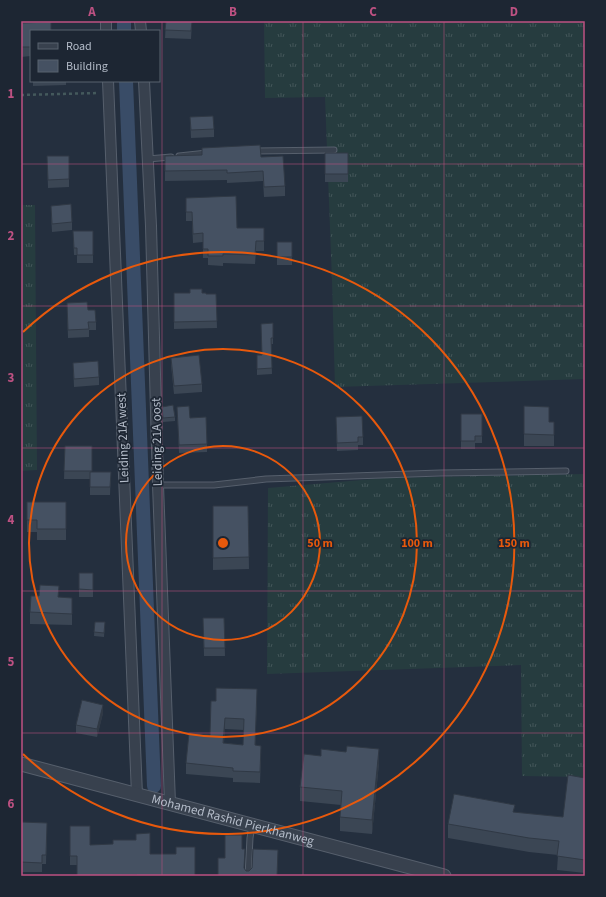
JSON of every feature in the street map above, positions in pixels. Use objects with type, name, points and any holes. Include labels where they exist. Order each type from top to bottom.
[{"type":"street","name":"Leiding 21A west","points":[[108,82],[137,795]]},
{"type":"street","name":"Leiding 21A oost","points":[[144,82],[170,803]]},
{"type":"street","name":"Mohamed Rashid Pierkhanweg","points":[[21,764],[444,876]]},
{"type":"lane","points":[[247,151],[334,150]]},
{"type":"lane","points":[[148,159],[216,152]]},
{"type":"lane","points":[[158,486],[214,486],[266,479],[440,473],[566,471]]},
{"type":"lane","points":[[248,876],[252,825]]},
{"type":"path","points":[[21,96],[109,93]]},
{"type":"green space","points":[[264,21],[585,21],[585,379],[335,387],[325,97],[265,98]]},
{"type":"green space","points":[[21,205],[35,205],[37,470],[21,471]]},
{"type":"green space","points":[[585,474],[585,777],[522,776],[521,665],[267,674],[268,488],[385,478]]},
{"type":"building","points":[[166,21],[192,21],[191,31],[165,30]]},
{"type":"building","points":[[51,22],[51,30],[30,30],[30,47],[21,47],[21,23]]},
{"type":"building","points":[[213,116],[214,129],[191,130],[190,117]]},
{"type":"building","points":[[260,145],[261,157],[283,156],[285,186],[264,187],[263,171],[227,173],[227,170],[165,171],[165,156],[202,155],[202,148]]},
{"type":"building","points":[[325,153],[348,153],[348,174],[325,174]]},
{"type":"building","points":[[47,156],[69,156],[69,179],[48,180]]},
{"type":"building","points":[[236,196],[237,228],[264,228],[264,241],[256,241],[255,255],[223,254],[223,256],[208,256],[208,249],[203,249],[203,233],[193,234],[192,212],[186,212],[186,198]]},
{"type":"building","points":[[71,204],[72,222],[52,224],[51,206]]},
{"type":"building","points":[[73,231],[93,231],[93,255],[77,255],[77,248],[74,248]]},
{"type":"building","points":[[277,242],[292,242],[292,257],[277,257]]},
{"type":"building","points":[[190,289],[202,289],[202,293],[216,294],[217,321],[174,322],[174,293],[190,293]]},
{"type":"building","points":[[87,302],[88,310],[95,310],[96,322],[88,322],[89,329],[68,330],[67,303]]},
{"type":"building","points":[[273,323],[273,338],[271,338],[272,368],[257,369],[257,355],[262,355],[261,324]]},
{"type":"building","points":[[199,355],[202,384],[174,386],[171,358]]},
{"type":"building","points":[[98,361],[99,377],[74,379],[73,363]]},
{"type":"building","points":[[173,405],[175,417],[163,418],[162,407]]},
{"type":"building","points":[[189,406],[190,418],[206,417],[207,444],[179,445],[177,407]]},
{"type":"building","points":[[524,406],[549,407],[549,422],[554,422],[554,435],[524,434]]},
{"type":"building","points":[[461,414],[482,414],[482,436],[475,436],[475,441],[461,441]]},
{"type":"building","points":[[362,416],[363,437],[358,437],[358,442],[337,443],[336,417]]},
{"type":"building","points":[[65,446],[92,446],[92,471],[64,471]]},
{"type":"building","points":[[90,472],[111,472],[110,487],[90,487]]},
{"type":"building","points":[[27,502],[66,502],[66,529],[37,529],[37,520],[27,520]]},
{"type":"building","points":[[213,506],[248,506],[249,557],[213,558]]},
{"type":"building","points":[[79,573],[93,573],[93,590],[79,589]]},
{"type":"building","points":[[40,585],[59,586],[58,597],[72,598],[72,614],[30,612],[31,596],[39,596]]},
{"type":"building","points":[[203,618],[224,618],[225,648],[204,648]]},
{"type":"building","points":[[95,622],[105,622],[104,633],[94,632]]},
{"type":"building","points":[[216,688],[257,689],[255,745],[261,746],[260,772],[233,771],[233,768],[186,763],[189,733],[210,735],[211,701],[216,701]],"holes":[[[225,718],[244,719],[243,745],[223,743]]]},
{"type":"building","points":[[82,700],[103,705],[97,729],[76,725]]},
{"type":"building","points":[[347,746],[379,749],[372,820],[340,817],[342,791],[300,787],[304,754],[321,756],[321,749],[346,752]]},
{"type":"building","points":[[568,775],[585,778],[585,860],[557,856],[559,841],[529,838],[448,824],[454,794],[515,805],[513,812],[563,817]]},
{"type":"building","points":[[21,822],[47,823],[46,855],[42,855],[42,863],[21,862]]},
{"type":"building","points":[[70,826],[90,826],[90,845],[113,844],[113,840],[136,840],[136,834],[150,833],[150,854],[176,854],[176,847],[195,847],[195,876],[77,876],[77,856],[70,856]]},
{"type":"building","points":[[225,835],[242,835],[242,849],[245,849],[244,868],[246,871],[249,871],[252,868],[253,849],[278,850],[277,876],[218,876],[218,858],[225,858]]},
{"type":"waterway","points":[[124,21],[124,30]]},
{"type":"waterway","points":[[126,82],[154,786]]}]
